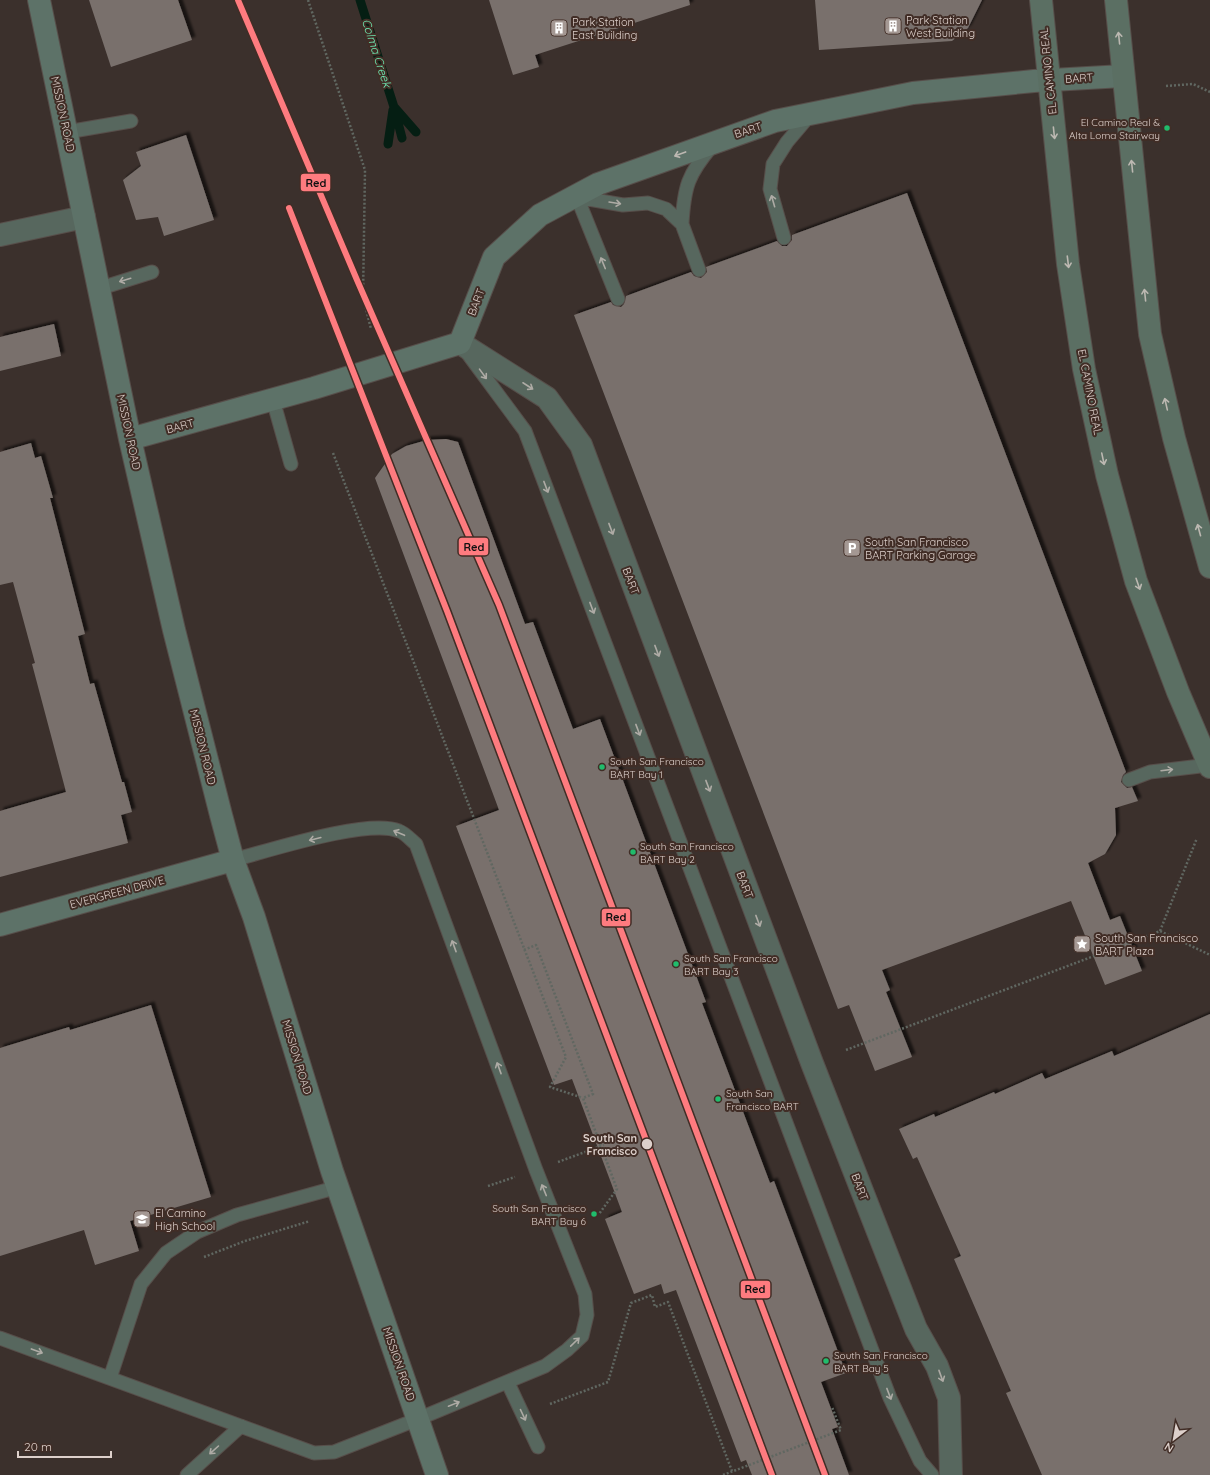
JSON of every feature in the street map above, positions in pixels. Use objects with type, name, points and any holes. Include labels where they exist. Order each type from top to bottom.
[{"type":"main road","name":"MISSION ROAD","points":[[39,0],[130,439],[195,715],[233,860],[254,917],[338,1187],[436,1475]]},
{"type":"main road","name":"EL CAMINO REAL","points":[[1041,0],[1069,271],[1084,369],[1107,475],[1136,581],[1178,692],[1210,766]]},
{"type":"main road","points":[[1116,0],[1150,334],[1174,438],[1210,567]]},
{"type":"main road","name":"BART","points":[[130,439],[273,400],[460,343],[494,257],[540,215],[577,197],[598,184],[717,140],[774,121],[913,93],[1049,80],[1123,76]]},
{"type":"main road","name":"EVERGREEN DRIVE","points":[[0,925],[233,860]]},
{"type":"street","points":[[0,235],[84,217]]},
{"type":"street","name":"BART","points":[[460,343],[547,398],[581,445],[812,1063],[916,1329],[937,1366],[949,1398],[951,1475]]},
{"type":"lane","points":[[784,238],[770,189],[773,164],[787,142],[811,114]]},
{"type":"lane","points":[[67,132],[131,121]]},
{"type":"lane","points":[[699,270],[682,224],[683,195],[696,165],[717,140]]},
{"type":"lane","points":[[577,197],[623,205],[648,203],[666,209],[682,224]]},
{"type":"lane","points":[[577,197],[618,299]]},
{"type":"lane","points":[[98,288],[152,272]]},
{"type":"lane","points":[[460,343],[525,431],[890,1398],[920,1461],[932,1475]]},
{"type":"lane","points":[[273,400],[291,464]]},
{"type":"lane","points":[[1129,780],[1150,772],[1210,766]]},
{"type":"lane","points":[[0,1338],[314,1453],[334,1452],[508,1383],[545,1366],[567,1350],[582,1336],[587,1315],[585,1294],[536,1170],[416,844],[398,831],[375,828],[353,829],[233,860]]},
{"type":"lane","points":[[110,1378],[141,1284],[166,1254],[197,1232],[237,1215],[338,1187]]},
{"type":"lane","points":[[508,1383],[538,1447]]},
{"type":"lane","points":[[187,1475],[241,1426]]},
{"type":"path","points":[[308,0],[365,170],[363,297],[371,329]]},
{"type":"path","points":[[1166,86],[1193,84],[1210,92]]},
{"type":"path","points":[[333,453],[524,950],[566,1057],[550,1087],[583,1098],[594,1094],[536,945],[524,950]]},
{"type":"path","points":[[846,1050],[1160,930],[1197,838]]},
{"type":"path","points":[[1160,930],[1210,955]]},
{"type":"path","points":[[583,1098],[602,1145],[617,1189],[599,1214]]},
{"type":"path","points":[[562,1161],[602,1145]]},
{"type":"path","points":[[202,1258],[245,1241],[310,1221]]},
{"type":"path","points":[[550,1404],[608,1382],[631,1303],[652,1295],[655,1306],[668,1302],[732,1471]]},
{"type":"path","points":[[723,1475],[841,1430],[832,1406]]},
{"type":"building","points":[[89,0],[178,0],[192,40],[111,67]]},
{"type":"building","name":"Park Station East Building","points":[[489,0],[689,0],[690,5],[535,55],[539,67],[513,75]]},
{"type":"building","name":"Park Station West Building","points":[[815,0],[982,0],[968,28],[952,41],[819,50]]},
{"type":"building","points":[[186,135],[214,220],[164,236],[158,217],[136,220],[123,180],[141,166],[136,152]]},
{"type":"building","name":"South San Francisco BART Parking Garage","points":[[907,193],[1126,772],[1123,775],[1121,782],[1127,788],[1132,787],[1138,801],[1115,808],[1116,835],[1105,854],[1088,863],[1110,920],[1120,916],[1142,971],[1105,985],[1071,901],[882,970],[890,990],[886,992],[912,1057],[875,1071],[849,1005],[838,1009],[574,315],[611,302],[613,305],[621,307],[624,304],[626,296],[691,272],[694,276],[701,278],[707,272],[706,267],[777,241],[782,246],[787,246],[792,240],[792,235]]},
{"type":"building","points":[[54,324],[61,356],[0,371],[0,337]]},
{"type":"building","points":[[446,439],[458,442],[525,624],[533,622],[573,729],[600,719],[706,1002],[702,1003],[770,1183],[774,1181],[846,1373],[821,1382],[838,1427],[832,1429],[849,1475],[752,1475],[746,1460],[741,1462],[676,1290],[664,1294],[661,1284],[634,1294],[605,1219],[622,1212],[572,1079],[554,1085],[456,826],[499,810],[375,478],[392,454],[406,446],[427,440]]},
{"type":"building","points":[[31,443],[35,458],[41,456],[53,498],[50,498],[85,634],[78,636],[90,684],[94,683],[132,812],[121,815],[128,843],[0,877],[0,811],[66,792],[32,664],[35,663],[13,582],[0,585],[0,452]]},
{"type":"building","points":[[151,1005],[211,1197],[130,1221],[139,1251],[95,1265],[84,1230],[0,1256],[0,1048],[69,1027],[70,1030]]},
{"type":"building","points":[[1210,1014],[1210,1475],[1042,1475],[1006,1393],[1011,1391],[954,1259],[961,1256],[917,1157],[913,1159],[899,1129],[934,1114],[935,1117],[994,1092],[995,1094],[1042,1073],[1045,1079],[1112,1051],[1114,1056]]},
{"type":"waterway","name":"Colma Creek","points":[[360,0],[394,107],[402,138]]},
{"type":"waterway","name":"Colma Creek","points":[[395,108],[416,132]]},
{"type":"waterway","name":"Colma Creek","points":[[388,144],[393,110]]},
{"type":"transit line","name":"Red","points":[[238,0],[357,280],[499,605],[825,1475]]},
{"type":"transit line","name":"Red","points":[[289,208],[447,611],[772,1475]]},
{"type":"place","name":"Park Station West Building","points":[[893,26]]},
{"type":"place","name":"Park Station East Building","points":[[559,28]]},
{"type":"place","name":"El Camino Real & Alta Loma Stairway","points":[[1167,128]]},
{"type":"place","name":"South San Francisco BART Parking Garage","points":[[852,548]]},
{"type":"place","name":"South San Francisco BART Bay 1","points":[[602,767]]},
{"type":"place","name":"South San Francisco BART Bay 2","points":[[633,852]]},
{"type":"place","name":"South San Francisco BART Plaza","points":[[1082,944]]},
{"type":"place","name":"South San Francisco BART Bay 3","points":[[676,964]]},
{"type":"place","name":"South San Francisco BART","points":[[718,1099]]},
{"type":"place","name":"South San Francisco","points":[[647,1144]]},
{"type":"place","name":"South San Francisco BART Bay 6","points":[[594,1214]]},
{"type":"place","name":"El Camino High School","points":[[142,1219]]},
{"type":"place","name":"South San Francisco BART Bay 5","points":[[826,1361]]}]
